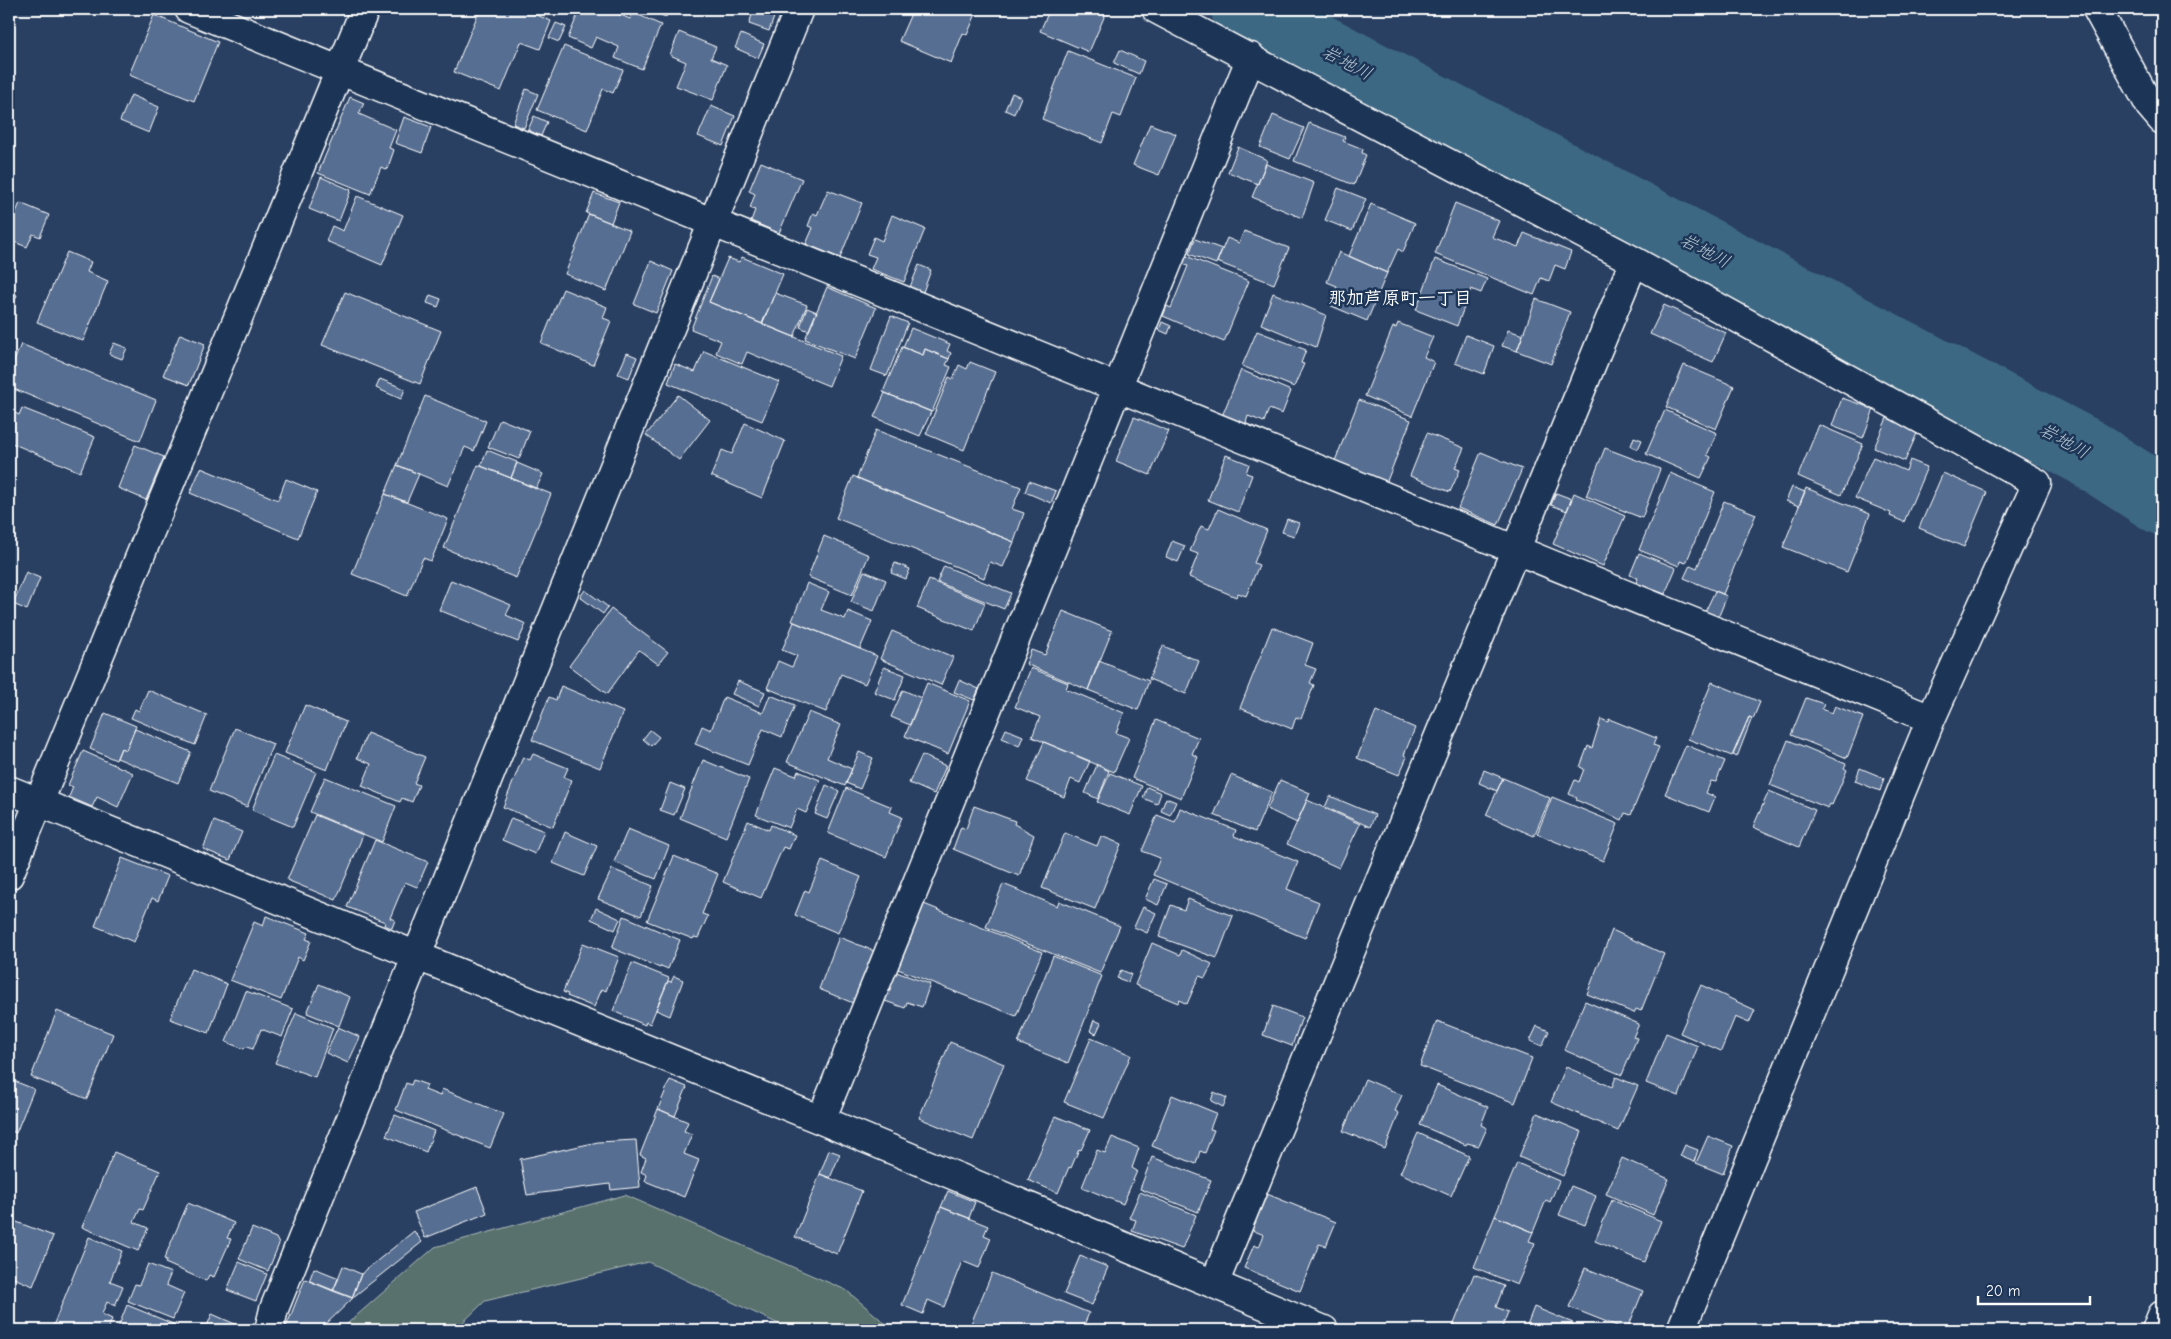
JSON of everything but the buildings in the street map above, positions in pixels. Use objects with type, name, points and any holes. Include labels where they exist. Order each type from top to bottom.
[{"type":"street","points":[[189,9],[1516,548],[1931,719]]},
{"type":"street","points":[[9,875],[365,9]]},
{"type":"street","points":[[269,1330],[274,1310],[799,9]]},
{"type":"street","points":[[1156,9],[1251,57],[1634,261],[2037,483],[1931,719],[1681,1330]]},
{"type":"street","points":[[2097,9],[2150,106],[2162,120]]},
{"type":"street","points":[[821,1120],[1251,57]]},
{"type":"street","points":[[1214,1284],[1634,261]]},
{"type":"street","points":[[9,790],[821,1120],[1324,1330]]},
{"type":"street","points":[[2156,1330],[2162,1314]]},
{"type":"green space","points":[[625,1195],[846,1290],[893,1330],[791,1330],[648,1262],[485,1301],[455,1330],[340,1330],[435,1247]]},
{"type":"waterway","name":"岩地川","points":[[1245,9],[2086,452],[2162,501]]},
{"type":"district","name":"那加芦原町一丁目","points":[[1400,298]]}]
